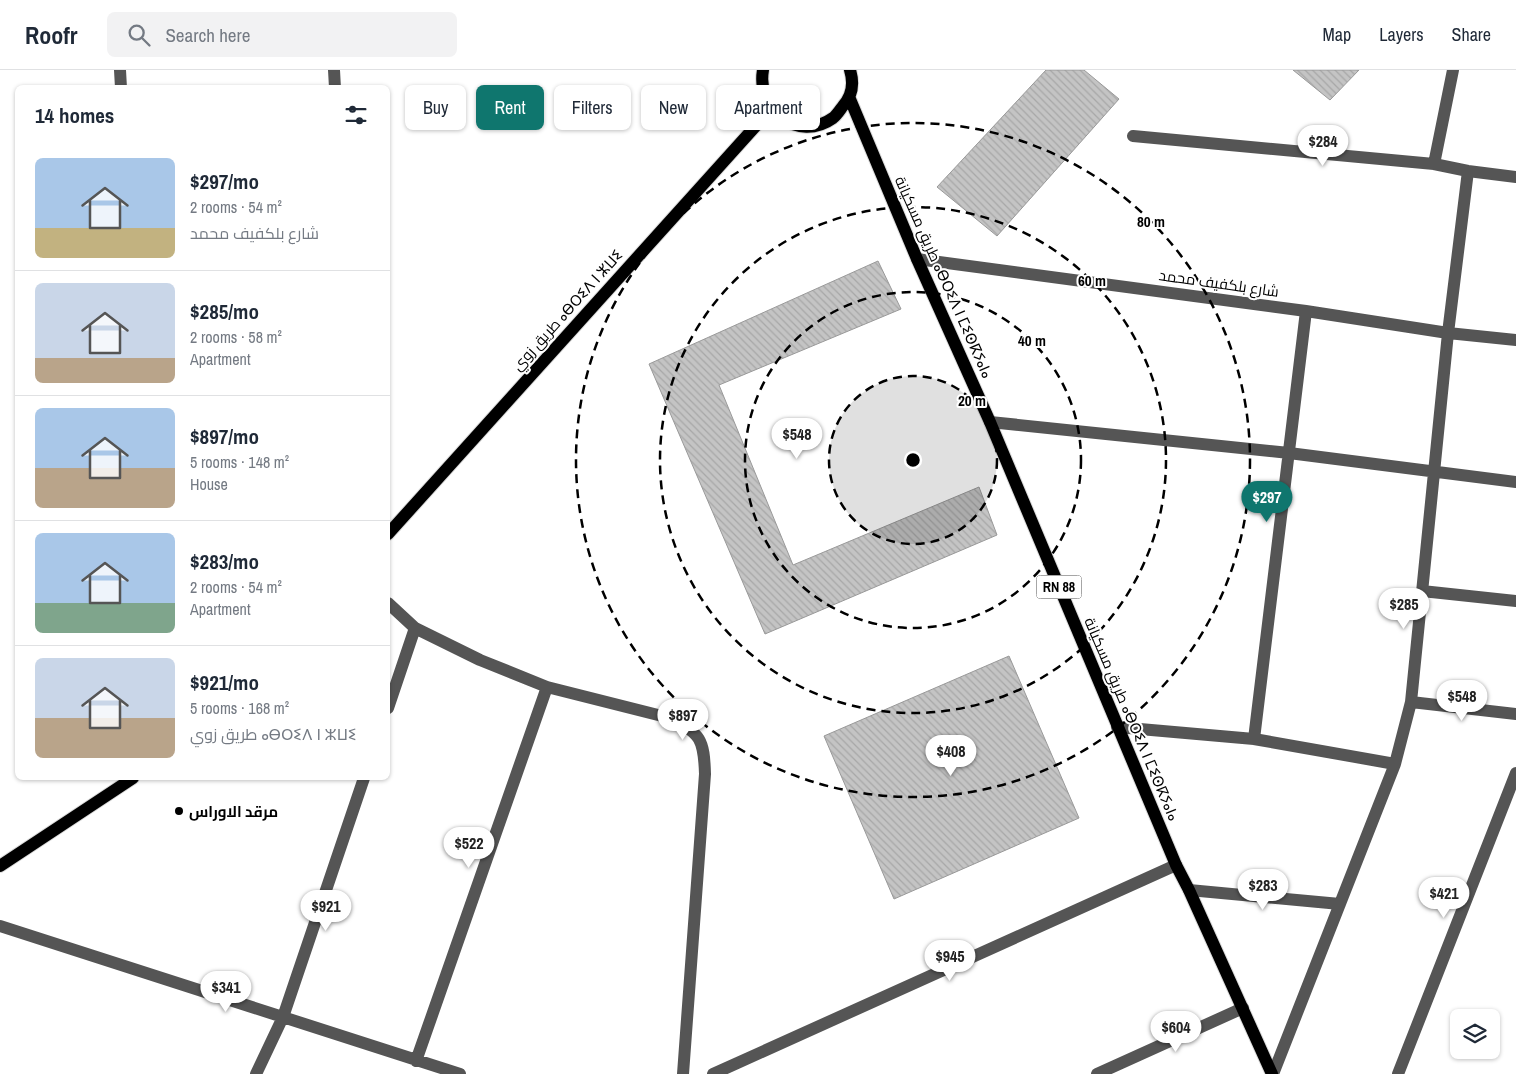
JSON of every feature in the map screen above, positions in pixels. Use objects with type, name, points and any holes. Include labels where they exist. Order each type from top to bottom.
[{"type":"main road","points":[[763,70],[763,85]]},
{"type":"main road","points":[[820,124],[834,117],[850,98],[852,78],[850,70]]},
{"type":"main road","name":"طريق مسكيانة ⴰⴱⵔⵉⴷ ⵏ ⵎⵉⵙⴽⵢⴰⵏⴰ","points":[[850,98],[917,259],[990,422],[1176,865],[1272,1074]]},
{"type":"main road","name":"طريق زوي ⴰⴱⵔⵉⴷ ⵏ ⵣⵡⵉ","points":[[390,532],[751,130]]},
{"type":"main road","points":[[0,866],[130,780]]},
{"type":"street","points":[[120,70],[121,85]]},
{"type":"street","points":[[334,70],[335,85]]},
{"type":"street","points":[[1434,164],[1453,70]]},
{"type":"street","points":[[1132,136],[1434,164],[1468,171],[1516,177]]},
{"type":"street","points":[[1272,1074],[1395,764],[1411,702],[1448,333],[1468,171]]},
{"type":"street","name":"شارع بلكفيف محمد","points":[[917,259],[1306,311],[1448,333],[1516,340]]},
{"type":"street","points":[[1254,739],[1306,311]]},
{"type":"street","points":[[990,422],[1289,453],[1516,482]]},
{"type":"street","points":[[1422,591],[1516,601]]},
{"type":"street","points":[[390,605],[415,628],[480,660],[547,687],[670,718],[687,726],[699,737],[704,755],[705,774],[683,1074]]},
{"type":"street","points":[[390,702],[415,628]]},
{"type":"street","points":[[416,1061],[547,687]]},
{"type":"street","points":[[1411,702],[1516,714]]},
{"type":"street","points":[[1117,727],[1254,739],[1395,764]]},
{"type":"street","points":[[1398,1074],[1516,773]]},
{"type":"street","points":[[256,1074],[283,1017],[363,780]]},
{"type":"street","points":[[713,1074],[1176,865]]},
{"type":"street","points":[[1189,890],[1340,904]]},
{"type":"street","points":[[0,926],[460,1074]]},
{"type":"street","points":[[1097,1074],[1243,1008]]},
{"type":"building","points":[[1046,70],[1084,70],[1119,99],[997,236],[937,187]]},
{"type":"building","points":[[1293,70],[1359,70],[1330,100]]},
{"type":"building","points":[[878,261],[901,309],[719,385],[793,565],[979,487],[997,535],[765,634],[649,364]]},
{"type":"building","points":[[1009,656],[1079,818],[894,899],[824,736]]},
{"type":"place","name":"مرقد الاوراس","points":[[179,811]]}]
